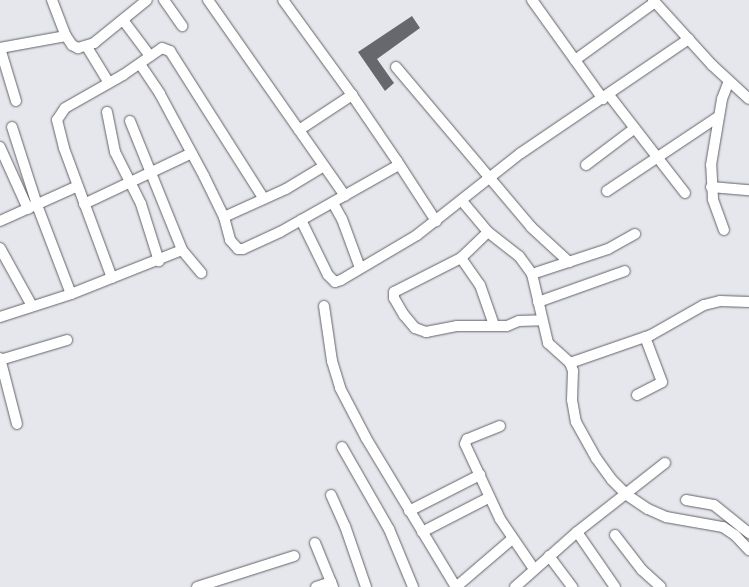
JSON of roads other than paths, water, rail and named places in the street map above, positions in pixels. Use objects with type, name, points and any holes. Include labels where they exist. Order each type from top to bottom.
[{"type":"street","points":[[52,0],[66,36],[72,45],[78,48],[87,47],[147,0]]},
{"type":"street","points":[[164,0],[182,26]]},
{"type":"street","points":[[208,0],[345,196]]},
{"type":"street","points":[[283,0],[352,95],[436,221]]},
{"type":"street","points":[[532,0],[574,60],[635,128],[685,193]]},
{"type":"street","points":[[574,60],[654,1],[729,81],[749,99]]},
{"type":"street","points":[[123,20],[150,56]]},
{"type":"street","points":[[16,101],[0,48],[66,36]]},
{"type":"street","points":[[301,220],[332,280],[341,280],[393,250],[436,221],[490,178],[552,132],[606,97],[689,39]]},
{"type":"street","points":[[87,47],[109,84]]},
{"type":"street","points":[[112,278],[84,204],[57,120],[65,108],[109,84],[162,48],[170,51],[264,199]]},
{"type":"street","points":[[140,64],[160,94],[192,154],[224,217],[230,240],[238,250],[301,220],[393,170],[397,161]]},
{"type":"street","points":[[396,67],[532,227],[569,262]]},
{"type":"street","points":[[724,230],[711,187],[712,147],[718,117],[729,81]]},
{"type":"street","points":[[299,130],[352,95]]},
{"type":"street","points":[[107,112],[115,152],[132,184],[158,261]]},
{"type":"street","points":[[607,191],[718,117]]},
{"type":"street","points":[[130,120],[182,250],[201,273]]},
{"type":"street","points":[[12,127],[32,207]]},
{"type":"street","points":[[586,165],[635,128]]},
{"type":"street","points":[[0,147],[32,207],[71,294]]},
{"type":"street","points":[[84,204],[132,184],[192,154]]},
{"type":"street","points":[[224,217],[264,199],[324,166]]},
{"type":"street","points":[[0,221],[78,186]]},
{"type":"street","points":[[711,187],[749,190]]},
{"type":"street","points":[[462,201],[488,232],[519,256],[532,274],[548,343],[570,363],[573,371],[573,413],[576,422],[596,458],[627,495],[648,509],[666,517],[723,527],[735,535],[749,550]]},
{"type":"street","points":[[333,203],[360,268]]},
{"type":"street","points":[[488,232],[461,258],[397,289],[394,292],[394,298],[409,323],[420,331],[469,324],[507,326],[519,321],[542,320]]},
{"type":"street","points":[[532,274],[608,249],[635,234]]},
{"type":"street","points":[[0,248],[32,306]]},
{"type":"street","points":[[0,318],[71,294],[158,261],[182,250]]},
{"type":"street","points":[[461,258],[480,285],[494,325]]},
{"type":"street","points":[[538,302],[625,270]]},
{"type":"street","points":[[570,363],[644,337],[704,305],[720,301],[749,302]]},
{"type":"street","points":[[324,306],[332,361],[340,388],[366,438],[456,587],[512,539]]},
{"type":"street","points":[[637,395],[662,382],[644,337]]},
{"type":"street","points":[[17,424],[0,359],[67,340]]},
{"type":"street","points":[[500,426],[465,442],[490,497],[512,539],[534,569]]},
{"type":"street","points":[[342,447],[389,529],[413,587]]},
{"type":"street","points":[[515,587],[577,532],[627,495],[665,463]]},
{"type":"street","points":[[409,511],[480,475]]},
{"type":"street","points":[[331,495],[345,526],[366,587]]},
{"type":"street","points":[[422,532],[490,497]]},
{"type":"street","points":[[686,500],[714,505],[749,533]]},
{"type":"street","points":[[577,532],[615,587]]},
{"type":"street","points":[[615,535],[642,570],[661,587]]},
{"type":"street","points":[[315,543],[332,584],[316,587]]},
{"type":"street","points":[[197,587],[294,556]]},
{"type":"street","points":[[549,556],[572,587]]}]
